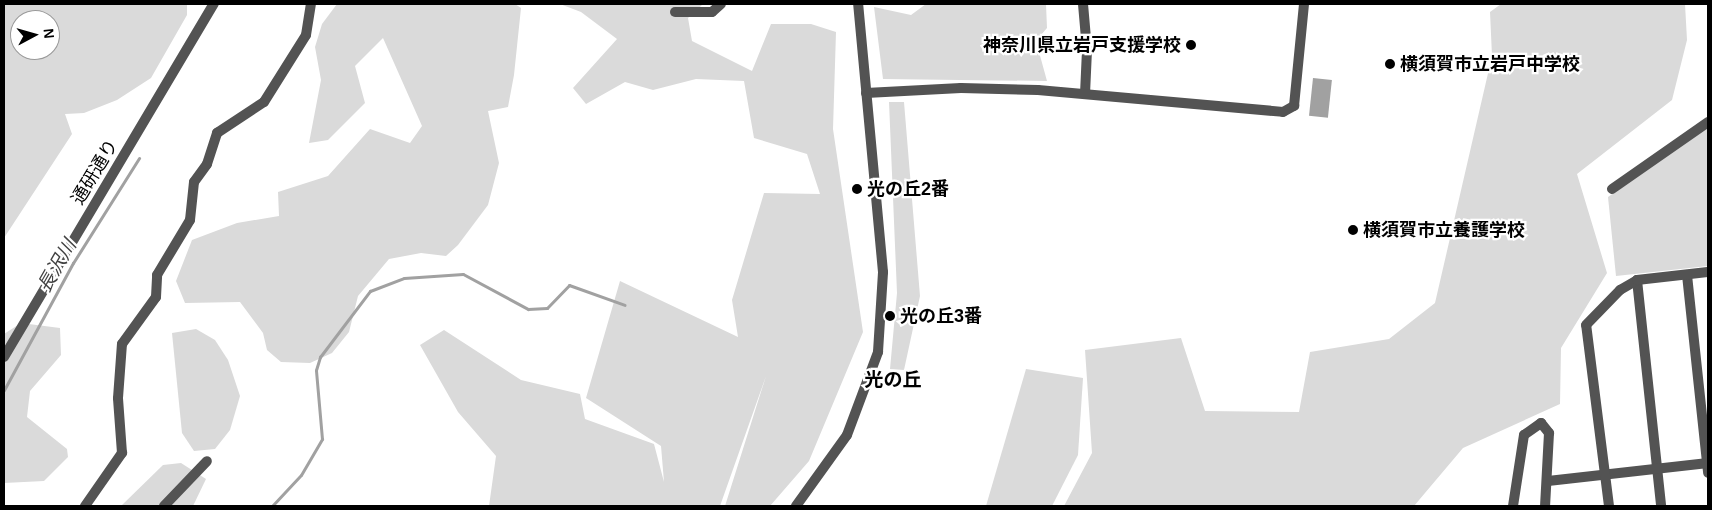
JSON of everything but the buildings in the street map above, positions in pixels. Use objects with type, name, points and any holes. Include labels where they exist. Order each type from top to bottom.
[{"type":"street","name":"通研通り","points":[[4,357],[214,4]]},
{"type":"street","points":[[85,506],[122,453],[118,398],[122,344],[156,297],[157,275],[190,220],[194,182],[207,164],[217,134],[264,102],[306,35],[311,4]]},
{"type":"street","points":[[675,12],[712,12],[721,4]]},
{"type":"street","points":[[796,506],[847,435],[878,352],[884,272],[858,4]]},
{"type":"street","points":[[1083,4],[1088,50],[1085,94]]},
{"type":"street","points":[[866,94],[961,88],[1085,94],[1283,112],[1294,106],[1304,4]]},
{"type":"street","points":[[1612,189],[1708,122]]},
{"type":"street","points":[[1610,506],[1586,325],[1620,290],[1637,280],[1708,272]]},
{"type":"street","points":[[1548,481],[1657,469],[1708,466],[1687,275]]},
{"type":"street","points":[[1637,280],[1661,506]]},
{"type":"street","points":[[1513,506],[1524,435],[1540,423],[1549,433],[1546,506]]},
{"type":"street","points":[[164,506],[207,461]]},
{"type":"shaded area","points":[[4,4],[187,4],[187,15],[151,78],[117,100],[84,113],[65,114],[72,134],[4,238]]},
{"type":"shaded area","points":[[337,4],[515,4],[521,8],[514,75],[508,107],[488,111],[499,163],[488,205],[458,245],[446,256],[421,253],[389,259],[358,296],[349,332],[332,353],[310,363],[281,362],[267,350],[263,333],[240,302],[185,303],[176,281],[192,240],[237,223],[279,216],[278,192],[328,176],[370,129],[410,143],[422,126],[383,38],[355,66],[365,103],[328,140],[309,143],[321,80],[315,47],[322,24]]},
{"type":"shaded area","points":[[560,4],[703,4],[688,18],[692,41],[752,71],[771,24],[811,24],[836,32],[833,129],[863,332],[809,461],[770,506],[725,506],[766,376],[720,506],[489,506],[496,456],[458,412],[420,345],[444,330],[521,380],[580,394],[585,419],[654,444],[664,482],[661,446],[586,398],[620,281],[738,337],[732,300],[764,193],[820,194],[807,154],[754,138],[744,81],[696,79],[653,90],[625,82],[586,104],[573,88],[617,39],[581,12]]},
{"type":"shaded area","points":[[926,4],[1046,4],[1047,28],[1036,41],[1047,81],[883,79],[874,7],[911,15]]},
{"type":"shaded area","points":[[1501,4],[1685,4],[1687,40],[1672,100],[1577,174],[1607,273],[1561,348],[1560,404],[1463,448],[1414,506],[1064,506],[1092,453],[1085,350],[1181,338],[1205,411],[1299,412],[1310,352],[1389,339],[1435,303],[1492,56],[1490,12]]},
{"type":"shaded area","points":[[1313,78],[1332,80],[1328,118],[1309,116]]},
{"type":"shaded area","points":[[889,102],[904,102],[920,296],[904,370],[890,369],[897,293]]},
{"type":"shaded area","points":[[1708,127],[1708,266],[1616,276],[1608,197]]},
{"type":"shaded area","points":[[21,323],[60,328],[61,355],[30,391],[27,417],[67,449],[68,457],[44,481],[4,483],[4,334]]},
{"type":"shaded area","points":[[196,329],[215,340],[228,360],[240,396],[230,430],[215,449],[194,451],[182,433],[172,333]]},
{"type":"shaded area","points":[[1026,369],[1083,378],[1078,455],[1052,506],[986,506]]},
{"type":"shaded area","points":[[181,463],[206,479],[193,506],[121,506],[163,465]]},
{"type":"waterway","name":"長沢川","points":[[4,390],[73,263],[139,158]]},
{"type":"waterway","points":[[272,506],[301,475],[322,439],[316,370],[320,357],[370,291],[404,278],[463,274],[528,309],[547,308],[569,285],[625,305]]},
{"type":"place","name":"神奈川県立岩戸支援学校","points":[[1191,45]]},
{"type":"place","name":"横須賀市立岩戸中学校","points":[[1390,64]]},
{"type":"place","name":"光の丘2番","points":[[857,189]]},
{"type":"place","name":"横須賀市立養護学校","points":[[1353,230]]},
{"type":"place","name":"光の丘3番","points":[[890,316]]},
{"type":"district","name":"光の丘","points":[[893,380]]}]
